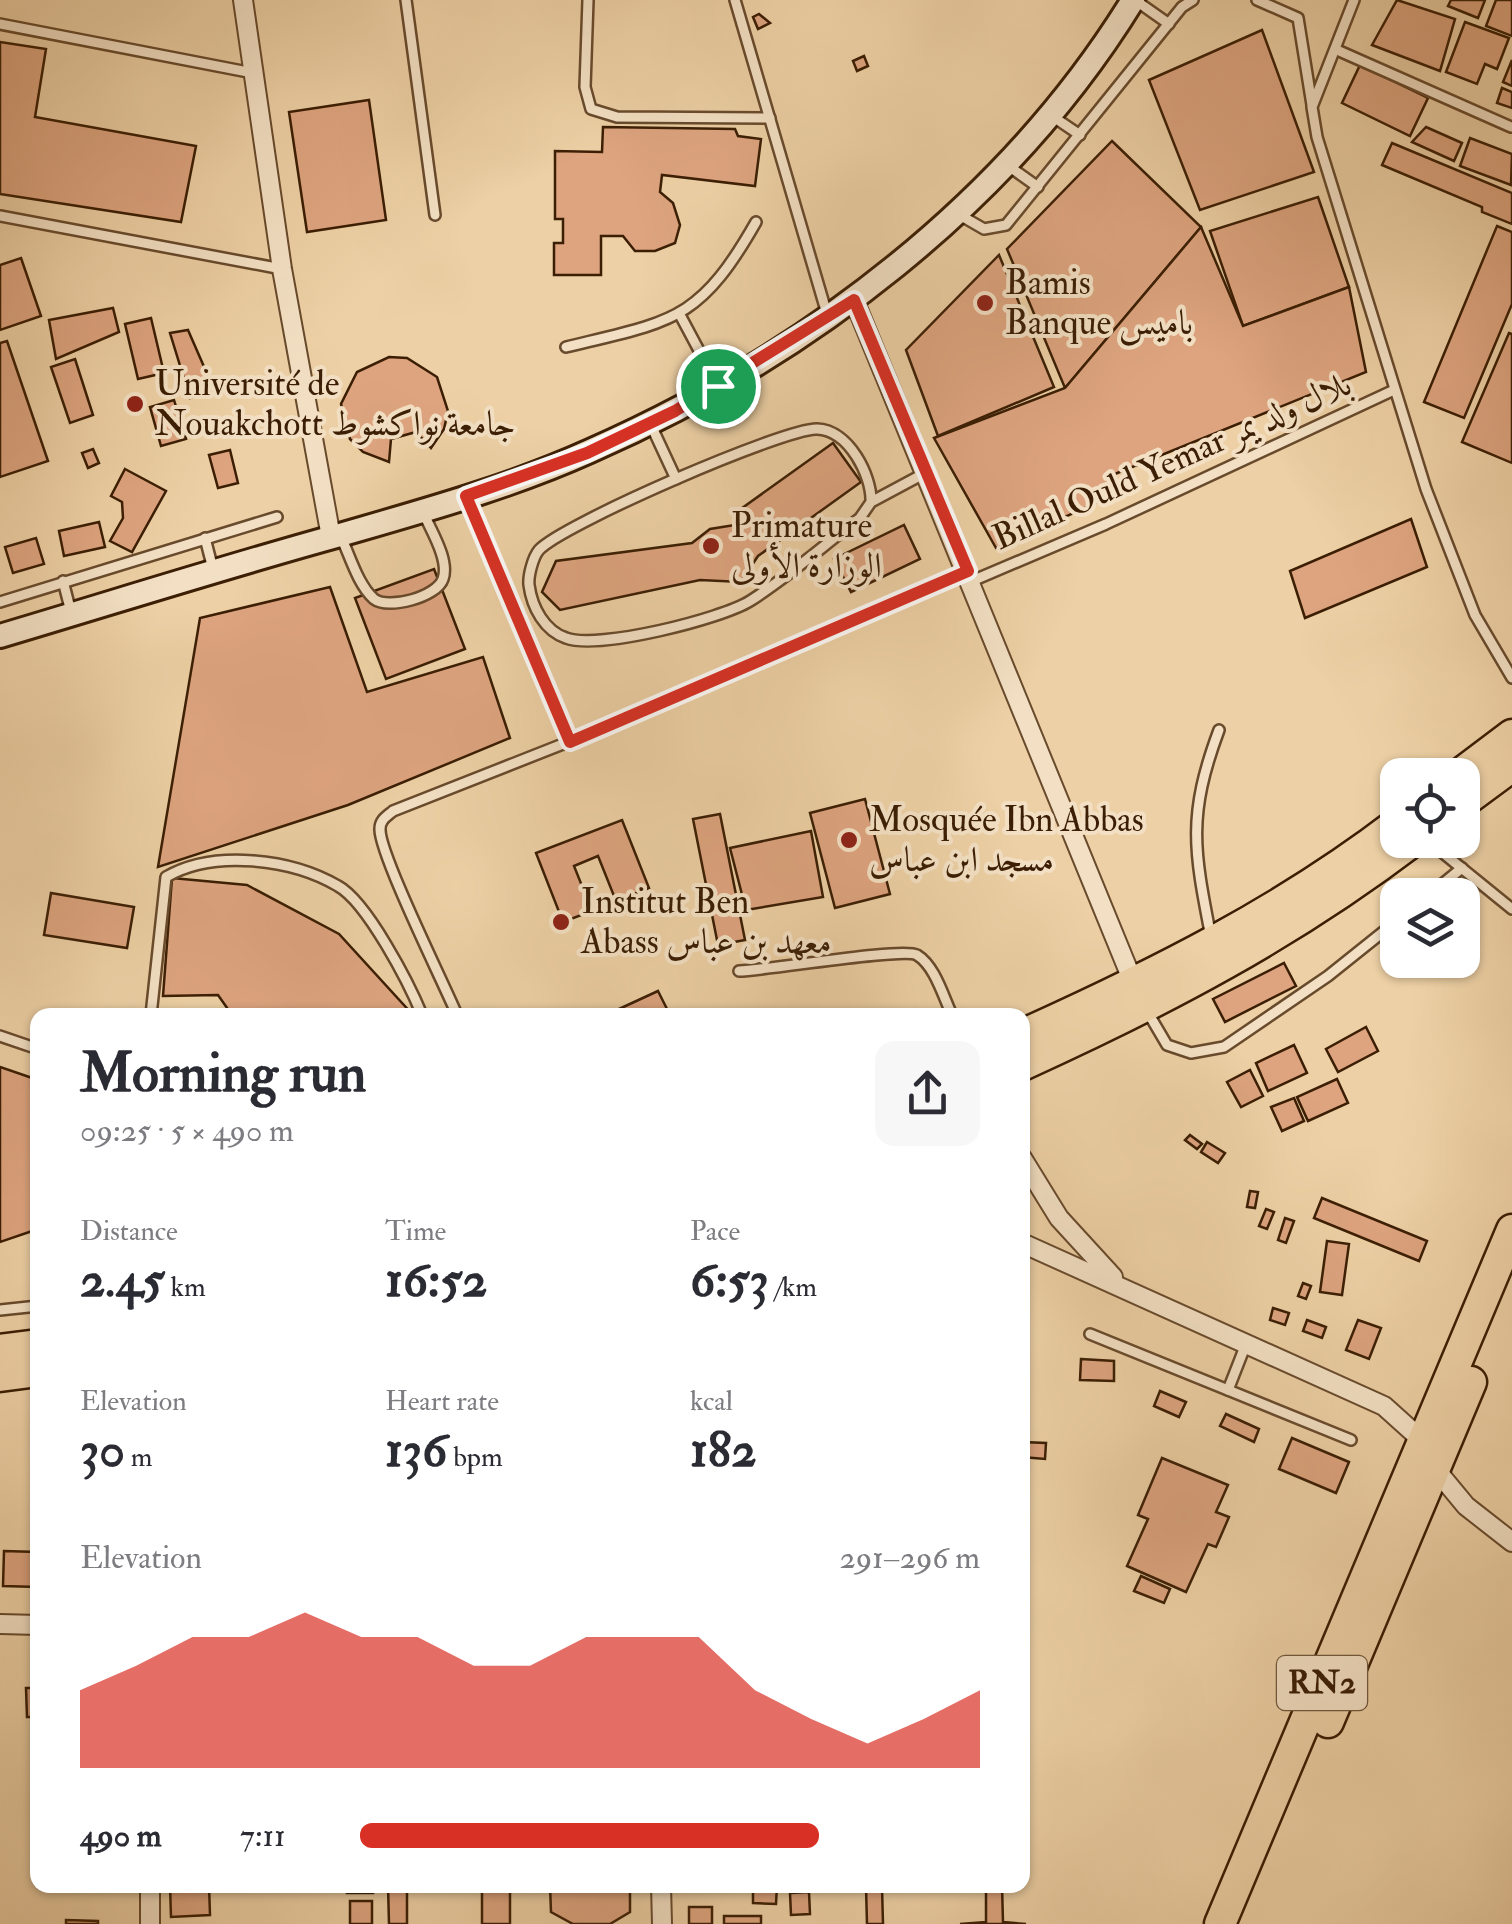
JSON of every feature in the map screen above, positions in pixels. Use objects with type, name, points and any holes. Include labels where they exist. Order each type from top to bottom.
[{"type":"highway","points":[[1480,759],[1512,734]]},
{"type":"highway","points":[[1480,790],[1512,767]]},
{"type":"highway","points":[[1030,1061],[1139,997],[1380,837]]},
{"type":"highway","points":[[1030,1032],[1230,965],[1391,858]]},
{"type":"highway","name":"RN2","points":[[1220,1924],[1512,1230]]},
{"type":"highway","name":"RN2","points":[[1240,1924],[1436,1472],[1512,1276]]},
{"type":"highway","points":[[0,1350],[30,1350]]},
{"type":"highway","points":[[0,1376],[30,1355]]},
{"type":"street","points":[[242,0],[282,269],[335,536]]},
{"type":"street","points":[[0,636],[466,496],[587,453],[718,386],[854,300],[955,213],[1050,114],[1106,44],[1134,0]]},
{"type":"street","points":[[854,300],[1139,997]]},
{"type":"street","points":[[1030,1171],[1059,1218],[1120,1285]]},
{"type":"street","points":[[1030,1246],[1372,1400],[1424,1442],[1436,1472],[1466,1506],[1512,1542]]},
{"type":"street","points":[[0,1624],[30,1625]]},
{"type":"street","points":[[150,1893],[150,1924]]},
{"type":"street","points":[[662,1893],[662,1924]]},
{"type":"lane","points":[[406,0],[435,215]]},
{"type":"lane","points":[[588,0],[585,87],[591,110],[617,117],[770,118]]},
{"type":"lane","points":[[735,0],[828,316]]},
{"type":"lane","points":[[1134,0],[1168,24]]},
{"type":"lane","points":[[955,213],[984,229],[1006,225],[1168,24],[1193,0]]},
{"type":"lane","points":[[1257,0],[1289,12],[1302,29],[1312,106],[1329,179],[1426,490],[1475,614],[1512,678]]},
{"type":"lane","points":[[1289,12],[1290,0]]},
{"type":"lane","points":[[1312,106],[1354,0]]},
{"type":"lane","points":[[0,24],[254,73]]},
{"type":"lane","points":[[1337,50],[1511,127]]},
{"type":"lane","points":[[1050,114],[1080,134]]},
{"type":"lane","points":[[1005,164],[1038,187]]},
{"type":"lane","points":[[0,216],[282,269]]},
{"type":"lane","points":[[566,346],[645,328],[699,302],[726,274],[756,222]]},
{"type":"lane","points":[[679,313],[718,386]]},
{"type":"lane","name":"Billal Ould Yemar بلال ولد يمر","points":[[455,1008],[391,863],[379,832],[382,820],[434,794],[1106,524],[1394,390]]},
{"type":"lane","points":[[650,423],[676,479]]},
{"type":"lane","points":[[871,502],[872,484],[850,448],[822,429],[797,431],[676,479],[559,535],[537,551],[528,580],[546,626],[564,638],[588,643],[706,621],[748,602],[860,518],[871,502],[927,472]]},
{"type":"lane","points":[[466,496],[570,742]]},
{"type":"lane","points":[[335,536],[366,590],[378,602],[392,604],[435,589],[443,579],[443,562],[422,510]]},
{"type":"lane","points":[[0,602],[277,517]]},
{"type":"lane","points":[[205,538],[214,572]]},
{"type":"lane","points":[[63,581],[71,614]]},
{"type":"lane","points":[[1212,945],[1195,853],[1199,786],[1220,730]]},
{"type":"lane","points":[[1450,858],[1512,909]]},
{"type":"lane","points":[[152,1008],[166,877],[233,861],[267,861],[340,886],[399,966],[419,1008]]},
{"type":"lane","points":[[1450,878],[1462,868]]},
{"type":"lane","points":[[1139,997],[1168,1046],[1192,1053],[1224,1047],[1328,976],[1380,934]]},
{"type":"lane","points":[[739,971],[808,966],[903,950],[925,962],[948,1008]]},
{"type":"lane","points":[[0,1036],[30,1045]]},
{"type":"lane","points":[[0,1310],[30,1307]]},
{"type":"lane","points":[[1090,1334],[1351,1440]]},
{"type":"lane","points":[[1228,1390],[1246,1344]]},
{"type":"building","points":[[1397,0],[1455,19],[1440,71],[1372,45]]},
{"type":"building","points":[[1451,0],[1485,0],[1478,18],[1448,6]]},
{"type":"building","points":[[1496,0],[1512,0],[1512,36],[1486,26]]},
{"type":"building","points":[[759,14],[770,23],[758,29],[753,17]]},
{"type":"building","points":[[1465,22],[1509,38],[1497,69],[1485,64],[1477,84],[1446,72]]},
{"type":"building","points":[[1262,30],[1314,172],[1200,210],[1149,80]]},
{"type":"building","points":[[0,42],[46,49],[35,117],[196,146],[181,222],[0,194]]},
{"type":"building","points":[[864,56],[868,66],[857,71],[853,61]]},
{"type":"building","points":[[1512,60],[1512,86],[1503,82]]},
{"type":"building","points":[[1360,65],[1428,98],[1410,136],[1342,103]]},
{"type":"building","points":[[1502,88],[1512,92],[1512,108],[1497,103]]},
{"type":"building","points":[[369,100],[386,220],[307,232],[289,112]]},
{"type":"building","points":[[603,127],[735,129],[738,136],[761,139],[755,186],[662,175],[660,192],[673,203],[680,225],[675,243],[655,251],[635,251],[623,236],[601,236],[601,275],[554,275],[554,243],[563,243],[563,219],[555,219],[555,151],[602,152]]},
{"type":"building","points":[[1426,127],[1462,143],[1454,161],[1412,142]]},
{"type":"building","points":[[1470,138],[1512,154],[1511,185],[1460,166]]},
{"type":"building","points":[[1112,141],[1201,227],[1065,388],[1007,249]]},
{"type":"building","points":[[1392,143],[1512,193],[1512,224],[1482,212],[1482,207],[1382,165]]},
{"type":"building","points":[[1318,197],[1349,287],[1243,326],[1210,231]]},
{"type":"building","points":[[1497,226],[1512,232],[1512,304],[1464,418],[1424,402]]},
{"type":"building","points":[[1201,227],[1243,326],[1349,287],[1366,372],[1110,476],[1118,493],[996,548],[934,438],[1065,388]]},
{"type":"building","name":"Bamis Banque باميس","points":[[999,255],[1054,387],[938,436],[906,350]]},
{"type":"building","points":[[21,258],[41,316],[0,330],[0,265]]},
{"type":"building","points":[[113,308],[119,332],[56,359],[49,320]]},
{"type":"building","points":[[151,318],[164,373],[138,379],[125,324]]},
{"type":"building","points":[[188,330],[215,392],[190,398],[170,333]]},
{"type":"building","points":[[1509,333],[1512,334],[1512,463],[1462,442]]},
{"type":"building","points":[[7,341],[48,461],[0,477],[0,343]]},
{"type":"building","points":[[389,357],[407,358],[437,377],[448,411],[444,429],[431,448],[416,432],[391,439],[389,462],[363,452],[350,439],[341,404],[357,372]]},
{"type":"building","points":[[75,359],[93,415],[70,423],[51,367]]},
{"type":"building","points":[[174,400],[186,439],[161,446],[150,407]]},
{"type":"building","points":[[833,443],[861,482],[758,556],[741,582],[700,580],[560,610],[542,592],[556,561],[692,543],[710,529],[741,524],[738,511]]},
{"type":"building","points":[[93,449],[99,463],[88,468],[82,453]]},
{"type":"building","points":[[230,450],[238,483],[218,488],[209,455]]},
{"type":"building","points":[[125,469],[166,491],[132,552],[110,541],[123,518],[122,502],[111,496]]},
{"type":"building","points":[[1411,519],[1427,567],[1305,618],[1290,571]]},
{"type":"building","points":[[99,522],[105,547],[64,556],[59,531]]},
{"type":"building","points":[[904,525],[920,559],[851,592],[834,559]]},
{"type":"building","points":[[36,538],[44,564],[13,573],[5,547]]},
{"type":"building","points":[[434,569],[465,649],[386,679],[355,598]]},
{"type":"building","points":[[330,587],[367,692],[483,657],[510,738],[348,805],[158,867],[200,618]]},
{"type":"building","points":[[865,799],[890,894],[835,908],[810,813]]},
{"type":"building","points":[[720,814],[745,940],[718,945],[693,819]]},
{"type":"building","points":[[622,820],[649,888],[616,901],[598,856],[574,866],[592,911],[563,922],[536,853]]},
{"type":"building","points":[[811,831],[823,897],[746,910],[730,848]]},
{"type":"building","points":[[172,878],[247,885],[339,934],[407,1008],[227,1008],[218,995],[163,996]]},
{"type":"building","points":[[51,893],[134,907],[127,948],[44,935]]},
{"type":"building","points":[[1284,963],[1296,986],[1225,1022],[1213,999]]},
{"type":"building","points":[[658,991],[666,1008],[621,1008]]},
{"type":"building","points":[[1366,1027],[1378,1051],[1338,1072],[1326,1049]]},
{"type":"building","points":[[1294,1045],[1307,1073],[1268,1091],[1256,1063]]},
{"type":"building","points":[[0,1067],[30,1077],[30,1232],[0,1242]]},
{"type":"building","points":[[1250,1070],[1263,1096],[1241,1107],[1227,1082]]},
{"type":"building","points":[[1337,1079],[1348,1103],[1308,1121],[1297,1097]]},
{"type":"building","points":[[1294,1098],[1304,1121],[1282,1131],[1271,1107]]},
{"type":"building","points":[[1190,1135],[1202,1144],[1197,1149],[1185,1140]]},
{"type":"building","points":[[1207,1142],[1225,1153],[1218,1163],[1201,1152]]},
{"type":"building","points":[[1250,1191],[1258,1192],[1255,1208],[1247,1207]]},
{"type":"building","points":[[1322,1198],[1427,1241],[1419,1261],[1314,1218]]},
{"type":"building","points":[[1266,1209],[1274,1212],[1267,1229],[1259,1226]]},
{"type":"building","points":[[1285,1218],[1294,1221],[1286,1243],[1278,1240]]},
{"type":"building","points":[[1327,1241],[1349,1244],[1342,1295],[1320,1292]]},
{"type":"building","points":[[1303,1283],[1311,1286],[1306,1299],[1298,1296]]},
{"type":"building","points":[[1273,1308],[1289,1313],[1285,1325],[1270,1320]]},
{"type":"building","points":[[1307,1320],[1326,1327],[1322,1338],[1303,1331]]},
{"type":"building","points":[[1358,1320],[1381,1328],[1369,1359],[1346,1350]]},
{"type":"building","points":[[1081,1359],[1114,1361],[1114,1381],[1080,1380]]},
{"type":"building","points":[[1160,1391],[1186,1402],[1179,1417],[1154,1406]]},
{"type":"building","points":[[1226,1414],[1259,1429],[1254,1442],[1220,1426]]},
{"type":"building","points":[[1292,1438],[1349,1462],[1336,1493],[1279,1469]]},
{"type":"building","points":[[1030,1442],[1046,1443],[1045,1459],[1030,1458]]},
{"type":"building","points":[[1162,1458],[1228,1485],[1216,1512],[1229,1517],[1216,1547],[1208,1544],[1186,1592],[1127,1566],[1148,1519],[1138,1515]]},
{"type":"building","points":[[4,1551],[30,1552],[30,1587],[3,1586]]},
{"type":"building","points":[[1141,1576],[1170,1589],[1164,1603],[1134,1591]]},
{"type":"building","points":[[26,1688],[30,1688],[30,1717]]},
{"type":"building","points":[[170,1893],[209,1893],[210,1915],[171,1917]]},
{"type":"building","points":[[388,1893],[407,1893],[407,1924],[389,1924]]},
{"type":"building","points":[[482,1893],[510,1893],[510,1924],[482,1924]]},
{"type":"building","points":[[550,1893],[630,1893],[630,1912],[610,1924],[573,1924],[551,1912]]},
{"type":"building","points":[[753,1893],[777,1893],[776,1904],[753,1903]]},
{"type":"building","points":[[790,1893],[809,1893],[810,1914],[791,1915]]},
{"type":"building","points":[[866,1893],[882,1893],[883,1924],[867,1924]]},
{"type":"building","points":[[986,1893],[1002,1893],[1003,1922],[1026,1924],[960,1924],[986,1922]]},
{"type":"building","points":[[350,1901],[372,1901],[372,1924],[350,1924]]},
{"type":"building","points":[[689,1907],[712,1907],[712,1924],[689,1924]]},
{"type":"building","points":[[724,1916],[761,1916],[761,1924],[724,1924]]},
{"type":"building","points":[[66,1920],[98,1921],[98,1924],[66,1924]]},
{"type":"place","name":"Bamis Banque باميس","points":[[985,303]]},
{"type":"place","name":"Université de Nouakchott جامعة نواكشوط","points":[[135,404]]},
{"type":"place","name":"Primature الوزارة الأولى","points":[[711,546]]},
{"type":"place","name":"Mosquée Ibn Abbas مسجد ابن عباس","points":[[849,840]]},
{"type":"place","name":"Institut Ben Abass معهد بن عباس","points":[[561,922]]},
{"type":"route","points":[[854,300],[968,571],[570,742],[466,496],[587,453],[718,386],[854,300]]}]
